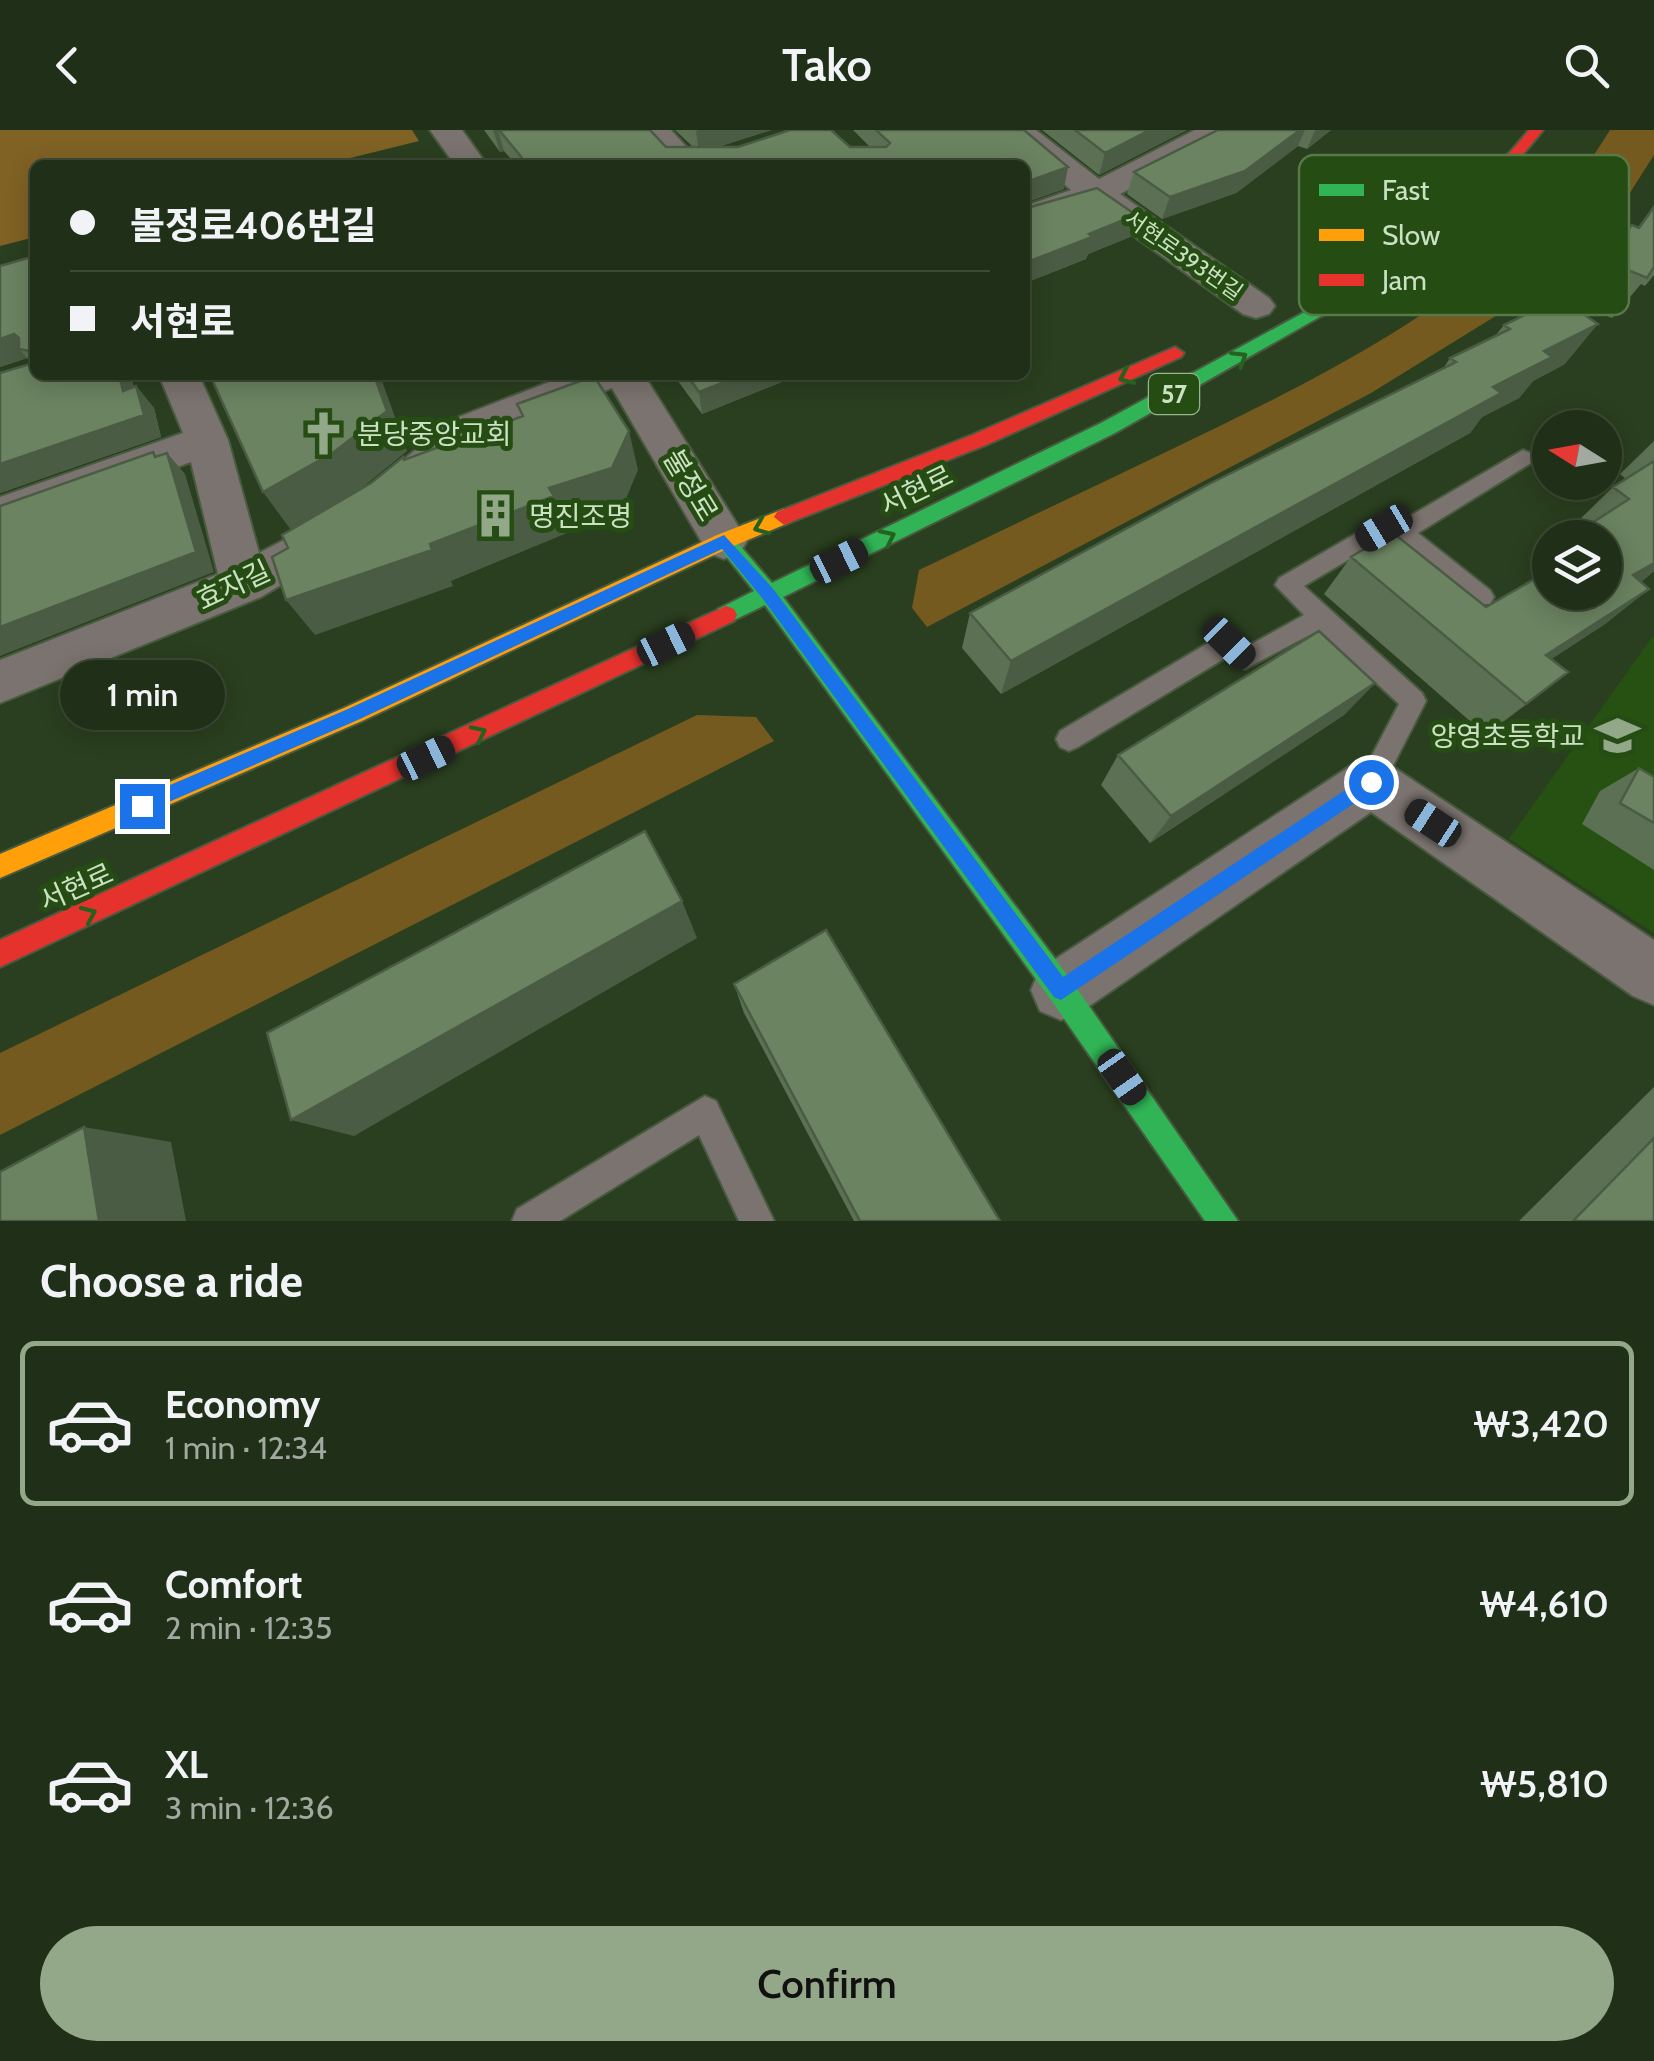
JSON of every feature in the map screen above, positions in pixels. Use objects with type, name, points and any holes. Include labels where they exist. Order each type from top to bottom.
[{"type":"main road","name":"서현로","points":[[1518,155],[1536,130]]},
{"type":"main road","name":"서현로","points":[[0,954],[290,824],[769,594],[1136,414],[1313,315]]},
{"type":"main road","name":"서현로","points":[[0,866],[354,714],[724,541],[979,440],[1196,342]]},
{"type":"main road","name":"불정로","points":[[724,541],[769,594],[1061,990],[1222,1221]]},
{"type":"street","points":[[446,130],[467,160]]},
{"type":"street","points":[[653,130],[682,160]]},
{"type":"street","name":"서현로393번길","points":[[1016,130],[1096,193],[1257,306]]},
{"type":"street","points":[[1030,215],[1096,193],[1220,130]]},
{"type":"street","points":[[182,380],[207,440],[244,584]]},
{"type":"street","name":"효자길","points":[[0,682],[244,584],[376,506],[466,430],[593,380]]},
{"type":"street","name":"불정로","points":[[627,380],[724,541]]},
{"type":"street","points":[[0,514],[207,440]]},
{"type":"street","points":[[1061,990],[1371,782],[1654,975]]},
{"type":"lane","points":[[1401,532],[1523,458]]},
{"type":"lane","points":[[1371,782],[1414,701],[1287,585],[1384,528],[1401,532],[1482,597]]},
{"type":"lane","points":[[1069,739],[1229,643],[1245,659],[1321,617]]},
{"type":"lane","points":[[529,1221],[705,1112],[757,1221]]},
{"type":"shaded area","points":[[0,130],[412,130],[419,141],[342,160],[30,160],[30,238],[0,246]]},
{"type":"shaded area","points":[[1610,130],[1654,130],[1654,155],[1629,194],[1629,155],[1592,155]]},
{"type":"shaded area","points":[[1420,315],[1497,315],[1371,393],[927,627],[912,608],[919,570],[1289,391]]},
{"type":"shaded area","name":"양영초등학교","points":[[1654,634],[1654,933],[1509,839]]},
{"type":"shaded area","points":[[697,715],[756,717],[774,741],[0,1135],[0,1053]]},
{"type":"building","points":[[499,130],[650,130],[666,147],[738,147],[790,130],[831,130],[850,147],[886,147],[890,143],[876,130],[1024,130],[1068,167],[1030,181],[1030,160],[524,160]]},
{"type":"building","points":[[1075,130],[1150,130],[1105,153]]},
{"type":"building","points":[[1218,130],[1300,130],[1245,171],[1170,197],[1134,172]]},
{"type":"building","points":[[1097,188],[1136,215],[1089,234],[1092,237],[1030,261],[1030,207]]},
{"type":"building","points":[[1654,207],[1654,267],[1647,278],[1629,270],[1629,229],[1632,225],[1639,228]]},
{"type":"building","points":[[30,257],[30,351],[19,349],[19,338],[14,334],[0,339],[0,266]]},
{"type":"building","points":[[1525,315],[1585,315],[1598,324],[1544,351],[1552,357],[1493,387],[1501,393],[1011,661],[970,613],[1207,485],[1456,362],[1450,358],[1510,329],[1504,325]]},
{"type":"building","points":[[30,364],[30,380],[120,380],[123,391],[136,386],[144,415],[0,464],[0,373]]},
{"type":"building","points":[[212,380],[376,380],[387,411],[334,452],[263,492]]},
{"type":"building","points":[[583,380],[597,380],[629,431],[612,468],[549,488],[554,496],[430,544],[432,550],[286,600],[272,557],[288,548],[282,535],[371,483],[403,457],[404,460],[523,416],[517,404]]},
{"type":"building","points":[[691,380],[730,380],[699,392]]},
{"type":"building","points":[[153,452],[155,457],[167,453],[196,552],[0,627],[0,506]]},
{"type":"building","points":[[1654,461],[1654,563],[1633,575],[1649,589],[1622,606],[1622,520],[1596,520],[1629,499],[1622,494],[1622,481]]},
{"type":"building","points":[[1392,532],[1486,607],[1532,580],[1532,610],[1616,610],[1546,655],[1568,672],[1526,704],[1351,557]]},
{"type":"building","points":[[1319,631],[1375,683],[1171,816],[1118,755]]},
{"type":"building","points":[[1639,768],[1654,777],[1654,823],[1620,803]]},
{"type":"building","points":[[645,831],[682,901],[291,1120],[267,1033]]},
{"type":"building","points":[[826,930],[1000,1221],[860,1221],[734,984]]},
{"type":"building","points":[[84,1127],[99,1221],[0,1221],[0,1172]]},
{"type":"building","points":[[1654,1138],[1654,1221],[1573,1221]]},
{"type":"traffic: fast","points":[[726,615],[1108,428],[1309,315]]},
{"type":"traffic: fast","points":[[724,541],[769,594],[1061,990],[1223,1221]]},
{"type":"traffic: slow","points":[[0,866],[354,714],[724,541],[784,517]]},
{"type":"traffic: jam","points":[[1516,155],[1536,130]]},
{"type":"traffic: jam","points":[[784,517],[979,440],[1175,353]]},
{"type":"traffic: jam","points":[[0,954],[726,615]]},
{"type":"place","name":"분당중앙교회","points":[[324,434]]},
{"type":"place","name":"명진조명","points":[[496,516]]},
{"type":"place","name":"양영초등학교","points":[[1618,736]]},
{"type":"route","points":[[142,806],[354,714],[724,541],[769,594],[1061,990],[1371,782]]}]
